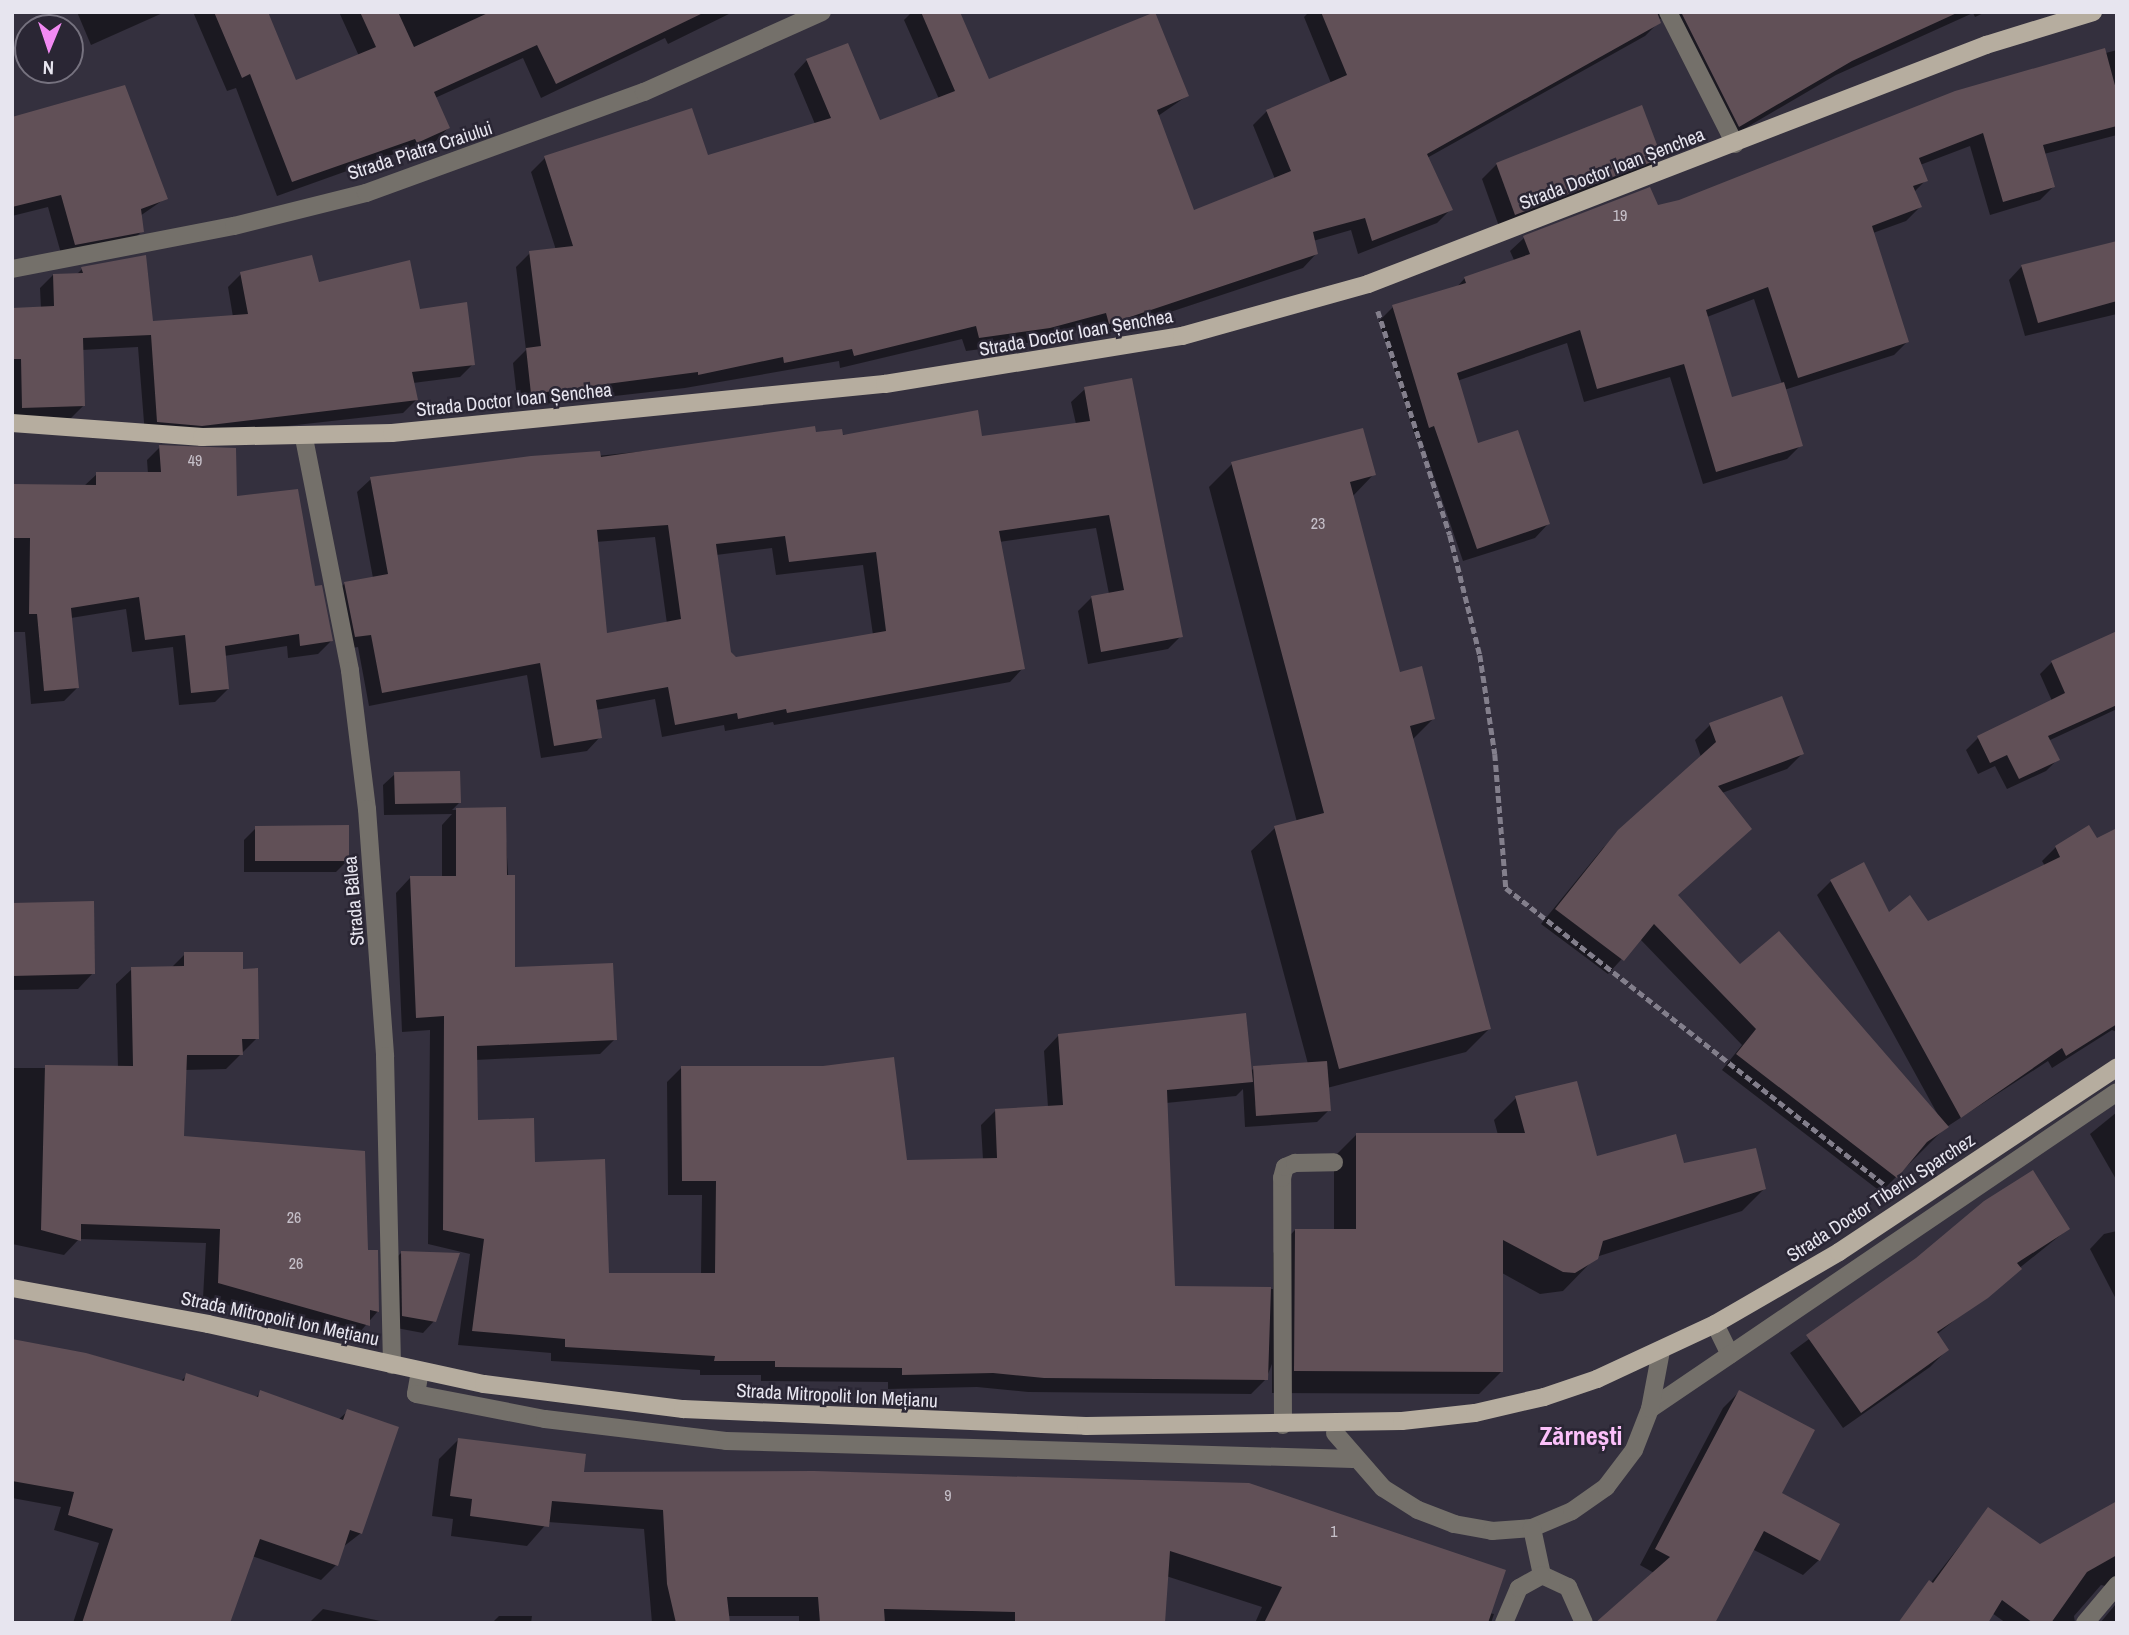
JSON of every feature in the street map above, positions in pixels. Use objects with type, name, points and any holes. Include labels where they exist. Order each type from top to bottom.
[{"type":"main road","name":"Strada Doctor Ioan Șenchea","points":[[12,423],[202,438],[304,438],[489,424],[1003,368],[1182,336],[1368,284],[1986,45],[2093,12]]},
{"type":"main road","name":"Strada Doctor Tiberiu Sparchez","points":[[1661,1351],[1715,1324],[1911,1205],[2117,1067]]},
{"type":"main road","name":"Strada Mitropolit Ion Mețianu","points":[[12,1288],[195,1321],[420,1371],[592,1400],[758,1414],[1048,1425],[1283,1425],[1475,1413],[1544,1397],[1661,1351]]},
{"type":"street","name":"Strada Piatra Craiului","points":[[12,269],[234,226],[366,193],[644,92],[822,12]]},
{"type":"street","points":[[1668,12],[1735,144]]},
{"type":"street","name":"Strada Bâlea","points":[[304,438],[350,671],[367,809],[385,1056],[392,1365]]},
{"type":"street","points":[[1650,1409],[2117,1093]]},
{"type":"street","points":[[1283,1425],[1282,1178],[1285,1167],[1295,1163],[1334,1162]]},
{"type":"street","points":[[1715,1324],[1730,1355]]},
{"type":"street","points":[[1335,1433],[1353,1459],[1383,1488],[1442,1519],[1492,1531],[1532,1528],[1572,1511],[1606,1487],[1634,1450],[1650,1409],[1661,1351]]},
{"type":"street","points":[[420,1371],[416,1394],[545,1419],[726,1441],[1353,1459]]},
{"type":"street","points":[[1532,1528],[1542,1575]]},
{"type":"street","points":[[1504,1623],[1519,1588],[1542,1575]]},
{"type":"street","points":[[1542,1575],[1568,1587],[1584,1623]]},
{"type":"street","points":[[2085,1623],[2117,1585]]},
{"type":"path","points":[[1368,284],[1450,535],[1480,655],[1495,754],[1506,888],[1911,1205]]},
{"type":"building","points":[[214,12],[268,12],[296,80],[376,47],[360,12],[398,12],[414,47],[490,12],[705,12],[556,84],[537,45],[434,92],[450,128],[417,143],[415,139],[292,182],[250,74],[242,78]]},
{"type":"building","points":[[921,12],[960,12],[989,79],[1155,12],[1189,96],[1157,110],[1194,210],[1291,171],[1266,110],[1347,75],[1321,12],[1657,12],[1661,23],[1427,154],[1453,210],[1372,241],[1365,218],[1313,232],[1318,254],[1109,324],[1106,313],[1050,328],[979,338],[976,326],[854,356],[852,349],[784,363],[783,357],[698,375],[698,372],[531,394],[526,348],[541,346],[529,251],[573,246],[544,156],[692,108],[708,155],[831,118],[806,59],[848,43],[880,120],[955,91]]},
{"type":"building","points":[[1681,12],[1959,12],[1852,61],[1739,127]]},
{"type":"building","points":[[2105,48],[2117,93],[2117,126],[2043,145],[2055,187],[2003,202],[1983,133],[1919,158],[1928,181],[1913,186],[1922,207],[1872,226],[1909,342],[1798,378],[1768,287],[1706,310],[1732,397],[1784,382],[1803,446],[1716,472],[1684,364],[1597,389],[1580,330],[1457,373],[1478,443],[1518,430],[1550,524],[1477,549],[1434,426],[1429,428],[1392,305],[1466,283],[1464,277],[1530,254],[1523,236],[1650,187],[1658,205],[1679,200],[1955,91]]},
{"type":"building","points":[[125,85],[168,199],[141,209],[144,232],[75,245],[61,195],[12,207],[12,117]]},
{"type":"building","points":[[1642,105],[1662,158],[1515,215],[1496,163]]},
{"type":"building","points":[[2117,241],[2117,301],[2038,323],[2021,265]]},
{"type":"building","points":[[146,255],[153,321],[248,314],[240,272],[312,255],[319,282],[410,260],[420,309],[467,302],[475,365],[412,372],[418,400],[202,426],[157,422],[151,335],[83,338],[85,406],[22,408],[21,359],[12,359],[12,308],[54,306],[53,274],[83,273],[81,267]]},
{"type":"building","points":[[1132,378],[1183,637],[1101,652],[1091,596],[1124,590],[1109,515],[999,531],[1025,669],[787,713],[786,709],[738,719],[737,713],[675,725],[668,687],[596,700],[602,738],[554,746],[540,663],[382,693],[371,635],[355,637],[344,582],[388,574],[370,477],[531,456],[600,451],[601,457],[815,426],[816,432],[842,429],[843,435],[978,410],[982,436],[1090,421],[1084,387]],"holes":[[[668,525],[681,619],[607,633],[597,530]],[[785,536],[789,562],[876,552],[886,631],[736,657],[731,652],[716,544]]]},
{"type":"building","points":[[1363,428],[1376,475],[1350,482],[1400,672],[1422,666],[1435,719],[1410,726],[1491,1029],[1339,1069],[1274,826],[1324,813],[1231,462]]},
{"type":"building","points":[[159,445],[236,448],[237,496],[298,489],[315,586],[322,585],[333,641],[300,646],[299,634],[225,646],[229,689],[191,693],[185,635],[145,640],[139,597],[71,608],[79,688],[44,691],[37,614],[29,614],[30,538],[12,538],[12,484],[96,485],[96,472],[161,472]]},
{"type":"building","points":[[2117,631],[2117,705],[2048,736],[2060,760],[2019,779],[2007,755],[1990,763],[1977,736],[2065,693],[2051,661]]},
{"type":"building","points":[[1782,696],[1804,754],[1718,786],[1752,829],[1678,895],[1740,964],[1779,931],[1949,1127],[1927,1142],[1897,1178],[1736,1054],[1756,1029],[1654,924],[1624,961],[1555,909],[1618,830],[1716,742],[1709,723]]},
{"type":"building","points":[[460,771],[461,803],[395,804],[394,772]]},
{"type":"building","points":[[506,807],[507,875],[515,875],[515,967],[613,963],[617,1040],[477,1046],[478,1120],[534,1118],[535,1162],[605,1159],[609,1273],[715,1273],[716,1181],[682,1181],[681,1066],[823,1066],[894,1057],[907,1160],[997,1158],[995,1109],[1063,1105],[1058,1034],[1246,1013],[1253,1082],[1167,1090],[1175,1286],[1271,1287],[1268,1380],[1044,1378],[993,1373],[902,1375],[902,1368],[775,1367],[775,1361],[714,1361],[715,1356],[565,1347],[565,1339],[472,1331],[484,1239],[443,1230],[444,1016],[416,1018],[410,876],[456,876],[456,808]]},
{"type":"building","points":[[349,825],[349,861],[255,861],[255,826]]},
{"type":"building","points":[[2089,825],[2097,838],[2117,828],[2117,1024],[2066,1056],[2062,1048],[1961,1118],[1830,880],[1864,862],[1889,912],[1910,895],[1928,921],[2060,857],[2055,846]]},
{"type":"building","points":[[94,901],[95,974],[12,976],[12,903]]},
{"type":"building","points":[[184,952],[243,952],[243,969],[258,968],[259,1039],[242,1039],[243,1055],[187,1055],[184,1136],[365,1151],[368,1250],[378,1250],[379,1312],[370,1310],[370,1326],[218,1283],[220,1229],[81,1224],[81,1241],[41,1230],[45,1065],[133,1066],[131,967],[184,966]]},
{"type":"building","points":[[1327,1061],[1331,1111],[1256,1116],[1253,1066]]},
{"type":"building","points":[[1577,1081],[1597,1156],[1676,1134],[1684,1163],[1756,1148],[1766,1189],[1603,1241],[1598,1259],[1575,1273],[1563,1272],[1503,1240],[1503,1372],[1294,1371],[1295,1229],[1356,1229],[1356,1133],[1525,1133],[1515,1096]]},
{"type":"building","points":[[2033,1170],[2070,1229],[2017,1263],[2022,1269],[1988,1298],[1937,1332],[1949,1350],[1861,1413],[1806,1335],[1916,1258],[1984,1201]]},
{"type":"building","points":[[401,1251],[460,1253],[436,1322],[402,1316]]},
{"type":"building","points":[[12,1339],[86,1353],[184,1381],[186,1373],[258,1397],[260,1390],[343,1420],[347,1409],[399,1427],[362,1534],[350,1530],[338,1566],[260,1539],[230,1623],[82,1623],[113,1529],[68,1515],[74,1492],[12,1481]]},
{"type":"building","points":[[1739,1390],[1815,1430],[1782,1493],[1840,1524],[1820,1561],[1764,1531],[1715,1623],[1595,1623],[1670,1557],[1655,1549]]},
{"type":"building","points":[[458,1438],[586,1454],[584,1472],[814,1471],[1249,1483],[1506,1570],[1488,1623],[1264,1623],[1282,1587],[1170,1551],[1165,1623],[1015,1623],[1015,1612],[884,1609],[885,1623],[820,1623],[818,1597],[727,1597],[730,1623],[676,1623],[667,1584],[663,1510],[552,1501],[549,1527],[470,1516],[472,1499],[450,1496]]},
{"type":"building","points":[[2117,1501],[2117,1555],[2087,1572],[2051,1623],[2033,1623],[2002,1600],[1988,1623],[1898,1623],[1929,1580],[1933,1583],[1988,1507],[2040,1544]]},
{"type":"district","name":"Zărnești","points":[[1581,1436]]}]
